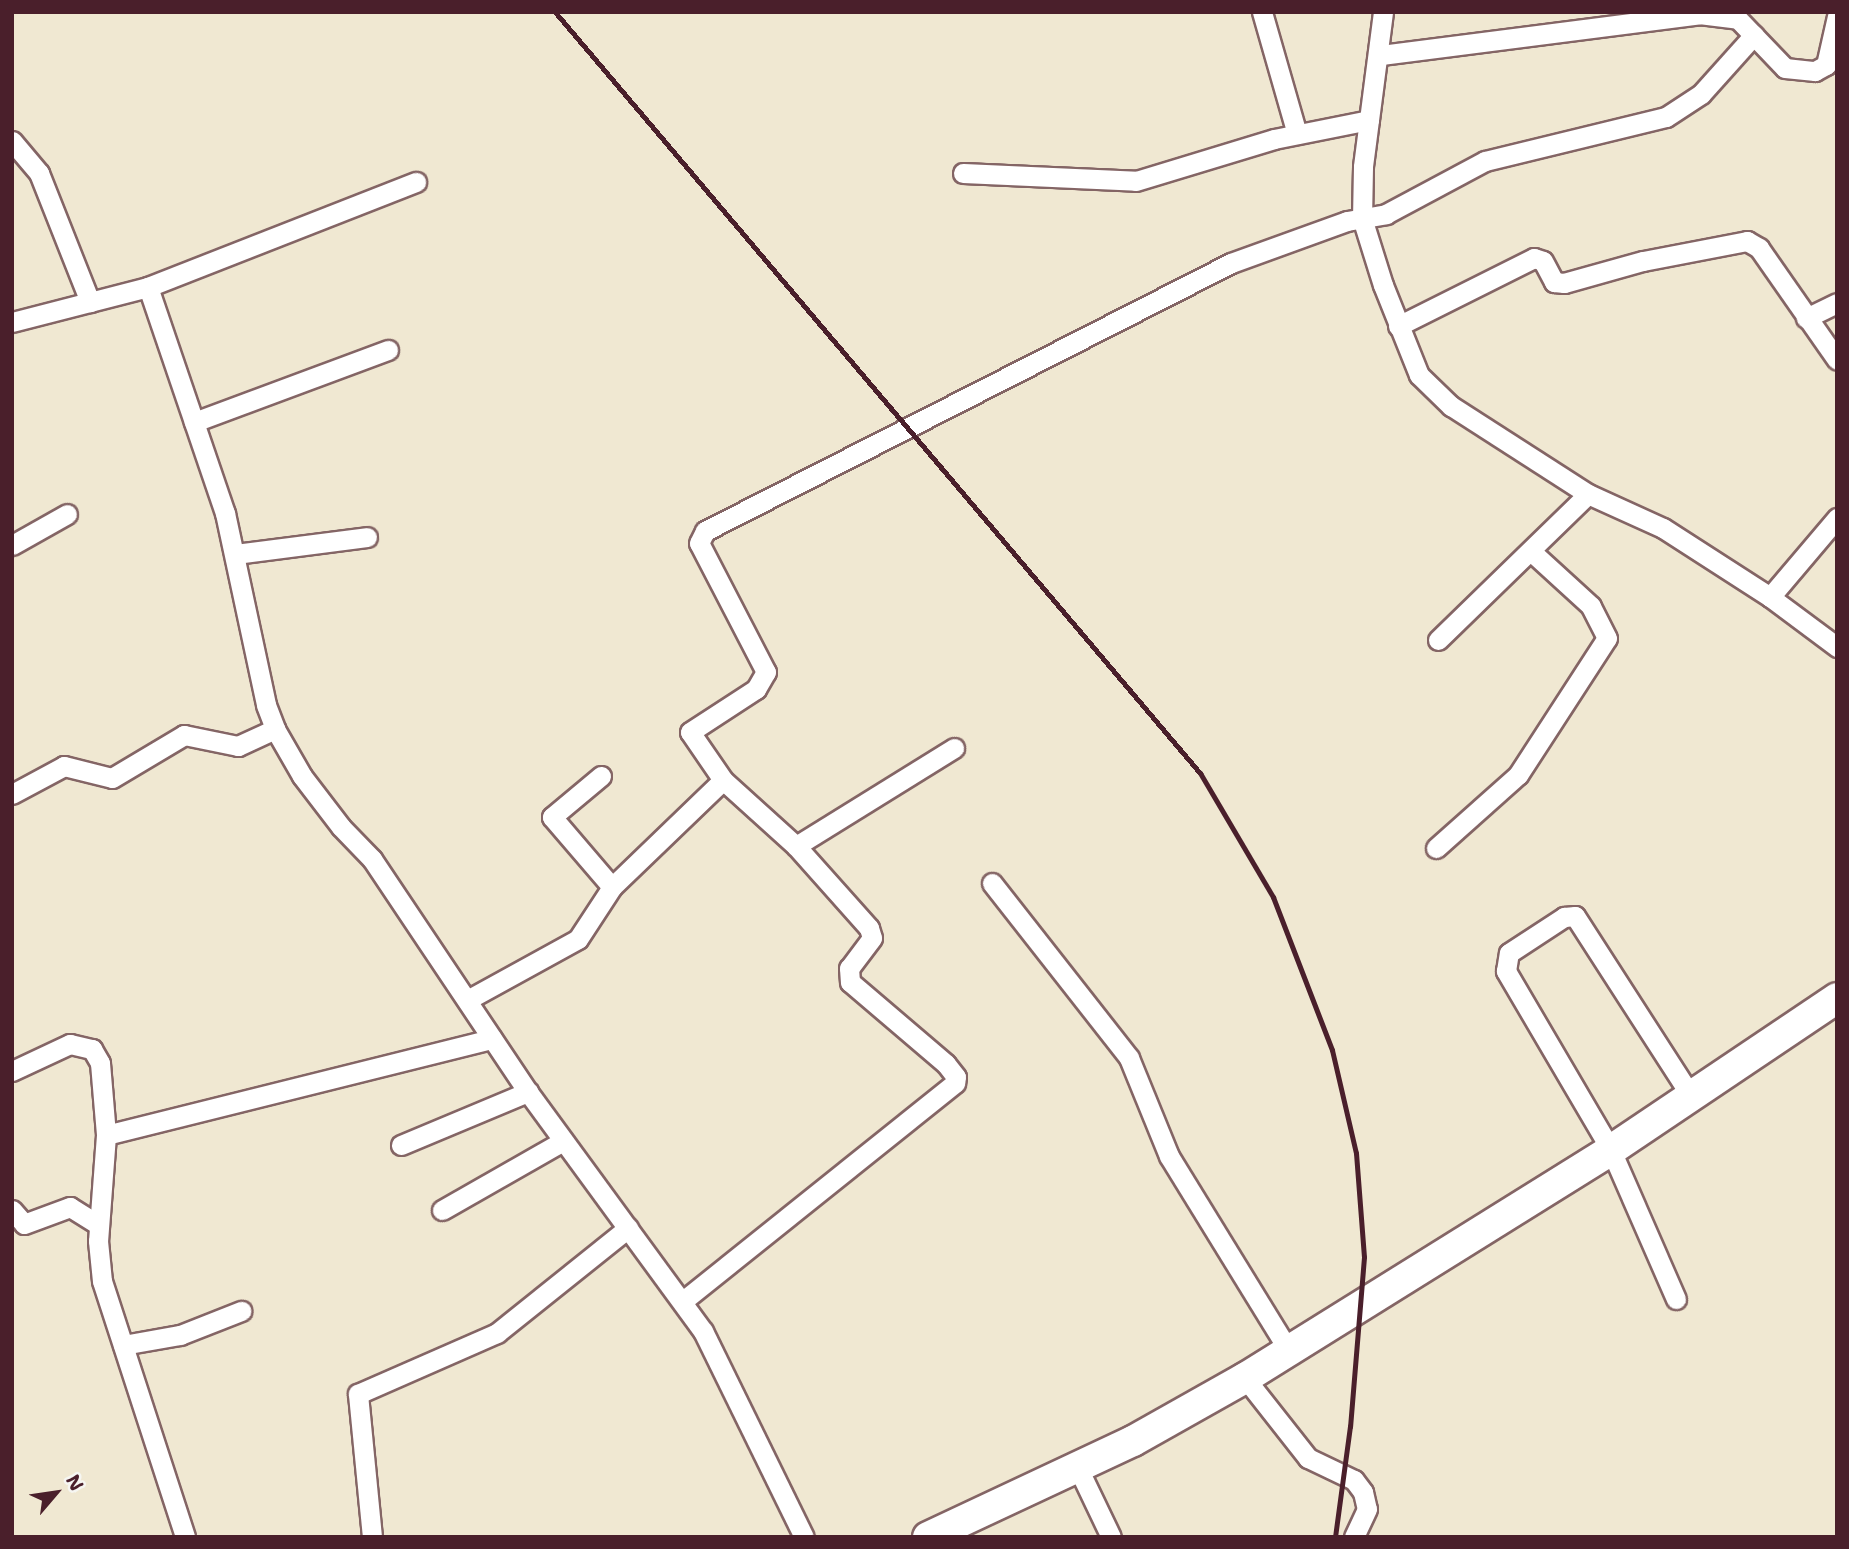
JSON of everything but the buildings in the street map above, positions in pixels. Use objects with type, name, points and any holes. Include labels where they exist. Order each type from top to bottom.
[{"type":"main road","points":[[928,1537],[1078,1468],[1245,1378],[1611,1150],[1837,998]]},
{"type":"street","points":[[1262,12],[1297,134]]},
{"type":"street","points":[[1383,12],[1381,55],[1369,120],[1362,218],[1415,369],[1434,392],[1588,494],[1663,528],[1770,597],[1837,647]]},
{"type":"street","points":[[1381,55],[1699,14],[1744,15],[1754,35],[1785,68],[1819,70],[1826,65],[1837,16]]},
{"type":"street","points":[[683,1301],[956,1081],[946,1064],[854,987],[849,968],[872,934],[796,846],[723,780],[690,732],[756,689],[766,672],[699,542],[701,534],[1231,263],[1362,218],[1386,214],[1485,161],[1666,117],[1701,94],[1754,35]]},
{"type":"street","points":[[963,173],[1136,181],[1297,134],[1369,120]]},
{"type":"street","points":[[12,141],[39,173],[90,302]]},
{"type":"street","points":[[12,323],[148,287],[416,182]]},
{"type":"street","points":[[1398,326],[1534,258],[1543,261],[1554,282],[1564,283],[1643,261],[1747,241],[1759,248],[1837,360]]},
{"type":"street","points":[[148,287],[235,554],[266,705],[275,729],[316,795],[369,855],[469,999],[528,1092],[683,1301],[726,1374],[804,1537]]},
{"type":"street","points":[[1806,318],[1837,303]]},
{"type":"street","points":[[194,422],[388,350]]},
{"type":"street","points":[[1438,640],[1533,553],[1588,494]]},
{"type":"street","points":[[13,543],[67,514]]},
{"type":"street","points":[[1770,597],[1837,517]]},
{"type":"street","points":[[235,554],[366,537]]},
{"type":"street","points":[[1436,848],[1518,775],[1607,638],[1591,606],[1533,553]]},
{"type":"street","points":[[12,794],[64,766],[112,778],[184,735],[238,746],[275,729]]},
{"type":"street","points":[[796,846],[954,748]]},
{"type":"street","points":[[601,776],[552,817],[612,887]]},
{"type":"street","points":[[469,999],[578,939],[612,887],[723,780]]},
{"type":"street","points":[[992,883],[1129,1058],[1169,1156],[1289,1351]]},
{"type":"street","points":[[1676,1299],[1611,1150],[1506,971],[1509,953],[1564,917],[1575,916],[1691,1096]]},
{"type":"street","points":[[106,1135],[492,1039]]},
{"type":"street","points":[[12,1071],[70,1044],[92,1049],[101,1072],[106,1135],[99,1225],[103,1281],[185,1537]]},
{"type":"street","points":[[401,1145],[528,1092]]},
{"type":"street","points":[[442,1210],[564,1141]]},
{"type":"street","points":[[12,1210],[24,1224],[70,1207],[99,1225]]},
{"type":"street","points":[[372,1537],[359,1394],[497,1333],[628,1228]]},
{"type":"street","points":[[123,1345],[180,1335],[241,1311]]},
{"type":"street","points":[[1245,1378],[1308,1458],[1354,1480],[1363,1492],[1367,1509],[1354,1537]]},
{"type":"street","points":[[1078,1468],[1111,1537]]},
{"type":"railway","points":[[555,12],[1200,773],[1273,897],[1332,1050],[1356,1153],[1364,1257],[1350,1426],[1335,1537]]}]
